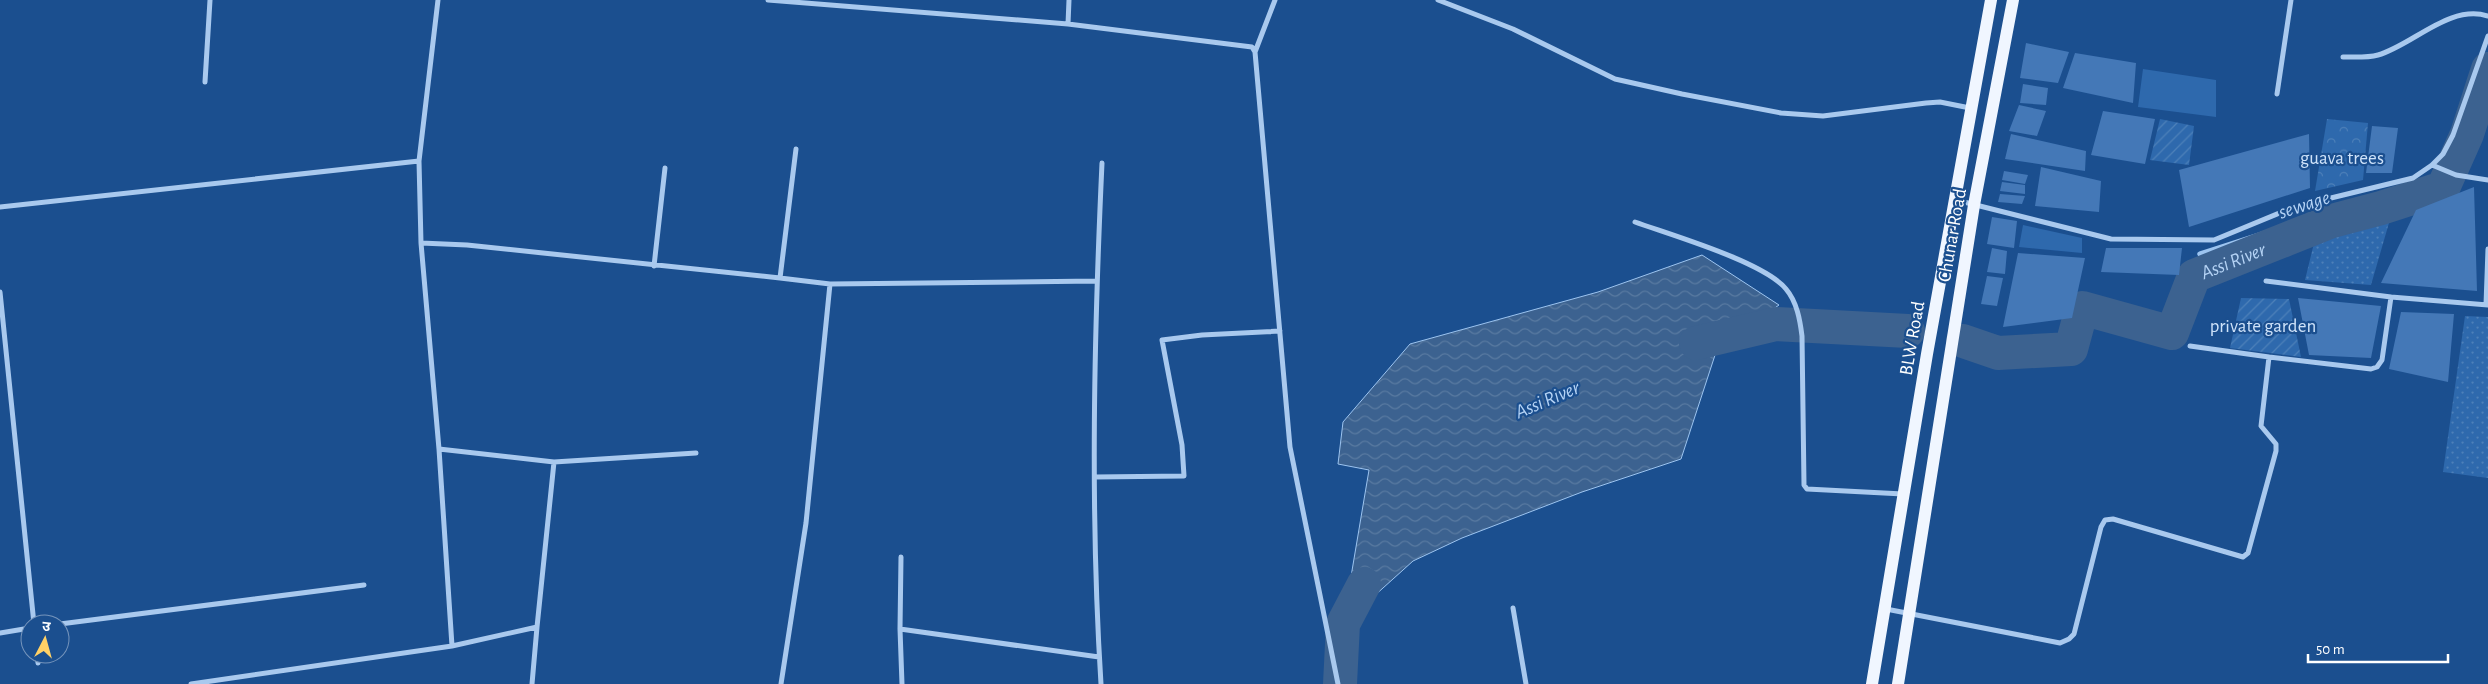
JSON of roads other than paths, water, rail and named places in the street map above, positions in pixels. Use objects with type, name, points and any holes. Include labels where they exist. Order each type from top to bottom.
[{"type":"main road","name":"BLW Road","points":[[1872,684],[1927,354],[1973,109],[1991,0]]},
{"type":"main road","name":"Chunar Road","points":[[1898,684],[1974,205],[2013,0]]},
{"type":"main road","points":[[1927,354],[1949,358]]},
{"type":"street","points":[[205,82],[210,0]]},
{"type":"street","points":[[438,0],[419,161],[421,243],[439,449],[452,646]]},
{"type":"street","points":[[768,0],[1068,24],[1138,35],[1249,46],[1255,52]]},
{"type":"street","points":[[1068,24],[1069,0]]},
{"type":"street","points":[[1275,0],[1255,52],[1290,447],[1338,684]]},
{"type":"street","points":[[1438,0],[1513,28],[1615,79],[1682,94],[1780,113],[1823,116],[1940,102],[1973,109]]},
{"type":"street","points":[[2277,94],[2291,0]]},
{"type":"street","points":[[2343,57],[2376,56],[2398,48],[2426,30],[2457,17],[2470,14],[2488,16]]},
{"type":"street","points":[[1955,200],[2110,239],[2214,240],[2294,207],[2414,178],[2432,165],[2442,154],[2453,135],[2488,36]]},
{"type":"street","points":[[780,278],[796,149]]},
{"type":"street","points":[[0,207],[419,161]]},
{"type":"street","points":[[1101,684],[1095,477],[1096,281],[1102,163]]},
{"type":"street","points":[[2432,165],[2456,175],[2488,180]]},
{"type":"street","points":[[654,266],[665,168]]},
{"type":"street","points":[[1635,222],[1724,254],[1755,268],[1787,289],[1800,319],[1802,336],[1804,485],[1812,490],[1903,494]]},
{"type":"street","points":[[421,243],[467,245],[830,284],[1096,281]]},
{"type":"street","points":[[2266,281],[2391,297],[2487,305],[2488,249]]},
{"type":"street","points":[[781,684],[806,523],[830,284]]},
{"type":"street","points":[[0,292],[33,614]]},
{"type":"street","points":[[2190,346],[2371,369],[2377,367],[2382,360],[2391,297]]},
{"type":"street","points":[[1095,477],[1184,476],[1182,446],[1162,340],[1202,335],[1280,331]]},
{"type":"street","points":[[1885,609],[1909,612],[2060,643],[2069,639],[2074,634],[2101,527],[2105,520],[2109,518],[2243,557],[2248,553],[2276,451],[2276,444],[2261,426],[2269,357]]},
{"type":"street","points":[[439,449],[554,462],[696,453]]},
{"type":"street","points":[[532,684],[554,462]]},
{"type":"street","points":[[901,557],[900,628],[902,684]]},
{"type":"street","points":[[70,623],[364,585]]},
{"type":"street","points":[[1513,608],[1526,684]]},
{"type":"street","points":[[190,684],[452,646],[537,627]]},
{"type":"street","points":[[900,628],[1099,657]]},
{"type":"street","points":[[0,633],[20,630]]},
{"type":"water","points":[[1702,255],[1779,305],[1717,349],[1681,459],[1582,492],[1462,538],[1413,561],[1343,624],[1369,470],[1338,464],[1343,422],[1410,344],[1598,292]]},
{"type":"waterway","name":"sewage","points":[[2445,161],[2488,61]]},
{"type":"waterway","name":"Assi River","points":[[1963,341],[1998,353],[2071,349],[2082,308],[2172,333],[2194,276],[2332,221],[2381,208],[2443,188],[2467,134],[2488,69]]},
{"type":"waterway","name":"sewage","points":[[2200,254],[2419,184]]},
{"type":"waterway","name":"Assi River","points":[[1696,343],[1776,324],[1908,331]]},
{"type":"waterway","name":"Assi River","points":[[1340,684],[1343,624],[1364,584]]},
{"type":"park label","name":"guava trees","points":[[2342,157]]},
{"type":"park label","name":"private garden","points":[[2263,325]]}]
